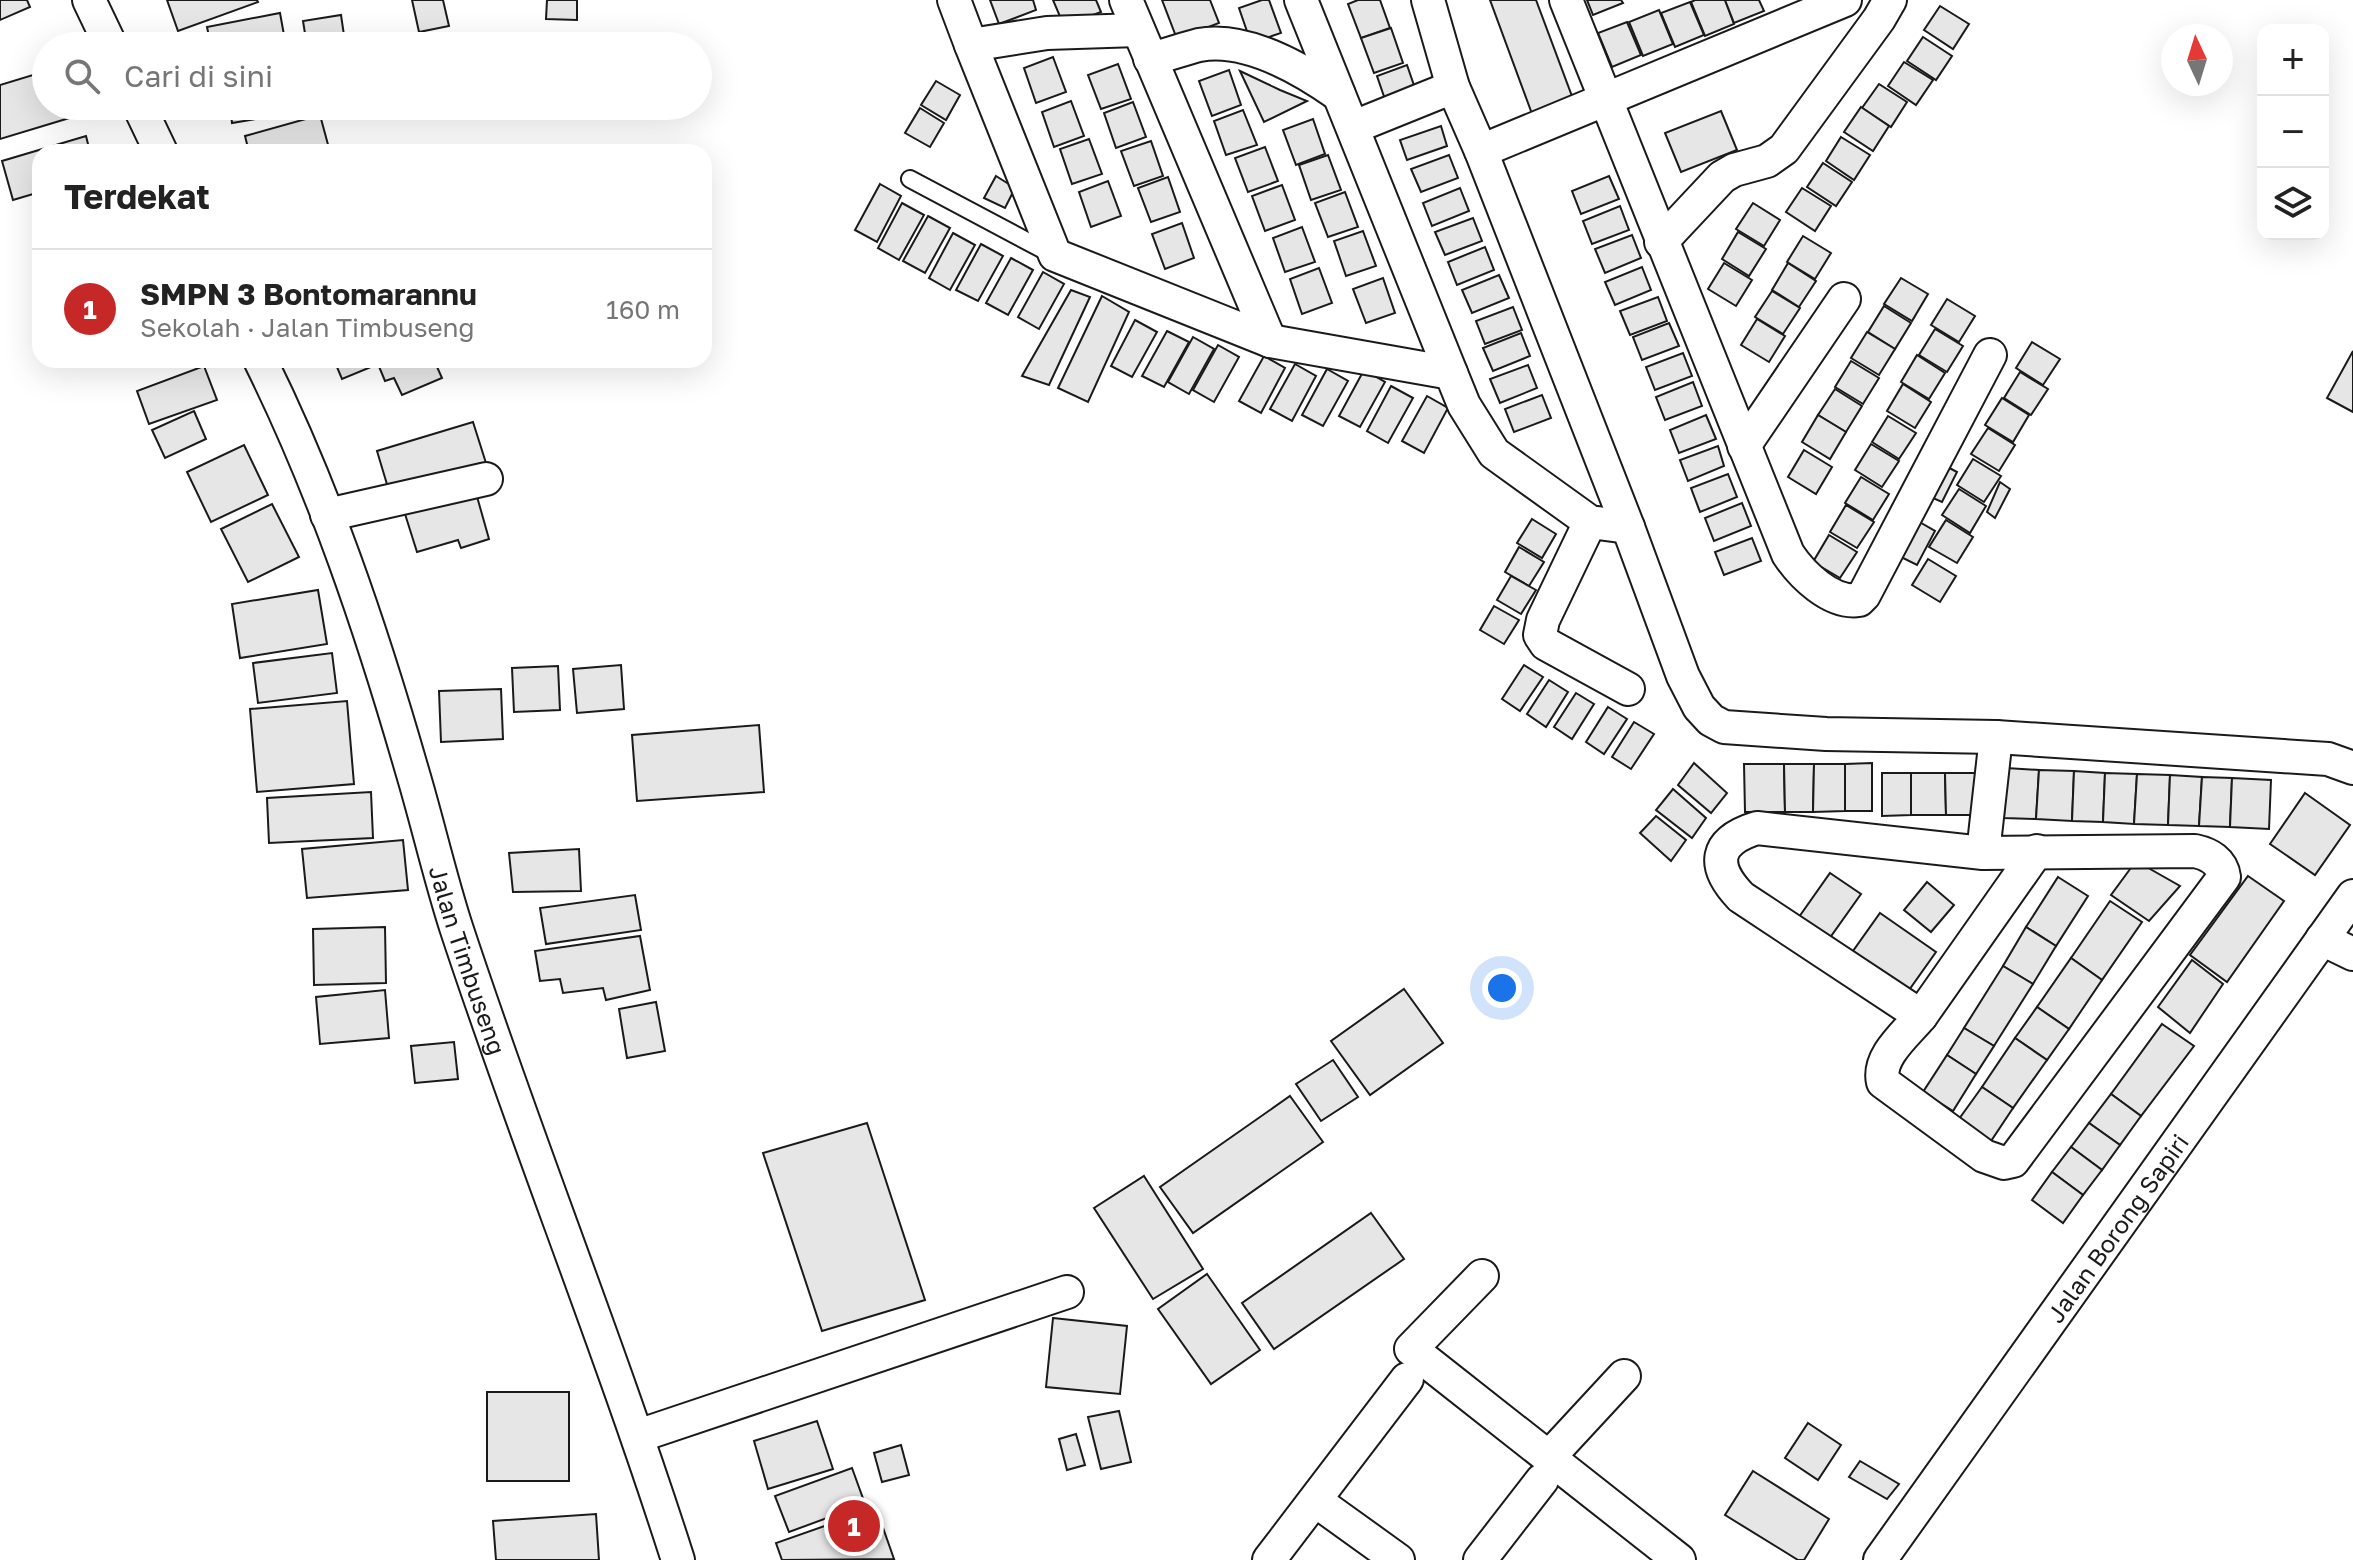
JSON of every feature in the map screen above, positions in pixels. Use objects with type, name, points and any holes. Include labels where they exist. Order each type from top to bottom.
[{"type":"street","points":[[89,0],[104,32]]},
{"type":"street","points":[[954,0],[1055,255],[1270,341],[1451,373]]},
{"type":"street","points":[[1126,0],[1270,341]]},
{"type":"street","points":[[1301,0],[1464,405],[1494,453],[1590,522],[1628,527]]},
{"type":"street","points":[[1428,0],[1453,87],[1628,527],[1683,676],[1699,707],[1711,720],[1724,727],[1826,734],[1996,737],[2328,759],[2353,768]]},
{"type":"street","points":[[1566,0],[1788,554],[1806,577],[1843,600],[1859,600],[1990,355]]},
{"type":"street","points":[[1481,151],[1845,0]]},
{"type":"street","points":[[1661,242],[1722,177],[1734,170],[1767,161],[1784,149],[1890,0]]},
{"type":"street","points":[[971,45],[1047,33],[1144,45],[1228,45],[1267,54],[1307,72],[1339,95]]},
{"type":"street","points":[[1354,127],[1453,87]]},
{"type":"street","points":[[146,120],[157,144]]},
{"type":"street","points":[[1744,446],[1844,299]]},
{"type":"street","name":"Jalan Timbuseng","points":[[264,368],[285,410],[342,551],[407,753],[438,872],[495,1046],[638,1436],[678,1560]]},
{"type":"street","points":[[327,515],[486,479]]},
{"type":"street","points":[[1590,522],[1543,620],[1540,635],[1546,644],[1628,689]]},
{"type":"street","points":[[1983,853],[1996,737]]},
{"type":"street","points":[[1921,1016],[1741,897],[1724,877],[1722,851],[1728,841],[1757,828],[1983,853],[2037,851],[2195,851],[2208,854],[2223,869],[2224,877],[2013,1161],[2004,1163],[1984,1156],[1883,1082],[1881,1070],[1885,1060],[1921,1016],[2037,851]]},
{"type":"street","name":"Jalan Borong Sapiri","points":[[1880,1560],[2353,896]]},
{"type":"street","points":[[2322,939],[2353,954]]},
{"type":"street","points":[[1482,1276],[1411,1349],[1545,1468],[1679,1560]]},
{"type":"street","points":[[638,1436],[1067,1292]]},
{"type":"street","points":[[1480,1560],[1545,1468],[1624,1376]]},
{"type":"street","points":[[1269,1560],[1407,1379]]},
{"type":"street","points":[[1316,1501],[1398,1560]]},
{"type":"lane","points":[[910,179],[1055,255]]},
{"type":"building","points":[[0,0],[27,0],[30,7],[0,20]]},
{"type":"building","points":[[167,0],[257,0],[258,2],[178,31]]},
{"type":"building","points":[[412,0],[443,0],[449,26],[419,32]]},
{"type":"building","points":[[547,0],[577,0],[577,20],[546,19]]},
{"type":"building","points":[[990,0],[1033,0],[1036,10],[999,24]]},
{"type":"building","points":[[1053,0],[1096,0],[1101,12],[1064,26]]},
{"type":"building","points":[[1162,0],[1210,0],[1219,23],[1177,39]]},
{"type":"building","points":[[1269,0],[1281,33],[1251,43],[1239,8]]},
{"type":"building","points":[[1358,0],[1380,0],[1390,28],[1361,38],[1348,4]]},
{"type":"building","points":[[1490,0],[1536,0],[1576,107],[1535,122]]},
{"type":"building","points":[[1587,0],[1621,0],[1623,3],[1593,15]]},
{"type":"building","points":[[1725,0],[1734,24],[1705,36],[1691,2]]},
{"type":"building","points":[[1725,0],[1759,0],[1764,11],[1734,23]]},
{"type":"building","points":[[1690,2],[1704,35],[1675,47],[1661,13]]},
{"type":"building","points":[[1940,6],[1969,24],[1953,49],[1924,30]]},
{"type":"building","points":[[1659,10],[1673,44],[1643,56],[1629,22]]},
{"type":"building","points":[[280,13],[283,32],[208,32],[207,27]]},
{"type":"building","points":[[341,15],[344,32],[305,32],[303,21]]},
{"type":"building","points":[[1627,22],[1641,55],[1612,67],[1598,33]]},
{"type":"building","points":[[1391,28],[1403,63],[1374,73],[1361,38]]},
{"type":"building","points":[[1923,37],[1952,56],[1936,80],[1907,61]]},
{"type":"building","points":[[1053,57],[1066,92],[1036,103],[1024,68]]},
{"type":"building","points":[[1904,62],[1933,80],[1916,105],[1888,86]]},
{"type":"building","points":[[1118,64],[1131,99],[1101,109],[1088,75]]},
{"type":"building","points":[[1407,65],[1419,100],[1389,111],[1377,76]]},
{"type":"building","points":[[1229,70],[1241,105],[1212,116],[1199,81]]},
{"type":"building","points":[[1240,71],[1280,90],[1307,101],[1264,122]]},
{"type":"building","points":[[32,75],[32,120],[63,120],[0,139],[0,85]]},
{"type":"building","points":[[936,81],[960,95],[946,120],[921,105]]},
{"type":"building","points":[[1879,84],[1907,102],[1891,127],[1862,108]]},
{"type":"building","points":[[1071,101],[1084,136],[1054,147],[1042,112]]},
{"type":"building","points":[[1133,102],[1146,137],[1116,148],[1104,113]]},
{"type":"building","points":[[1861,107],[1889,126],[1873,151],[1844,132]]},
{"type":"building","points":[[920,108],[944,123],[930,147],[905,133]]},
{"type":"building","points":[[1243,110],[1257,145],[1226,155],[1214,121]]},
{"type":"building","points":[[1721,111],[1737,150],[1681,172],[1665,133]]},
{"type":"building","points":[[1313,119],[1325,154],[1296,165],[1283,130]]},
{"type":"building","points":[[302,120],[321,120],[328,144],[247,144],[245,136]]},
{"type":"building","points":[[1441,126],[1447,146],[1407,160],[1400,140]]},
{"type":"building","points":[[86,136],[88,144],[59,144]]},
{"type":"building","points":[[1841,137],[1870,155],[1854,180],[1826,161]]},
{"type":"building","points":[[1089,139],[1102,174],[1072,184],[1060,149]]},
{"type":"building","points":[[1151,141],[1163,176],[1134,186],[1121,151]]},
{"type":"building","points":[[1265,147],[1278,181],[1248,192],[1235,158]]},
{"type":"building","points":[[32,152],[32,194],[13,200],[2,161]]},
{"type":"building","points":[[1328,155],[1341,190],[1311,200],[1299,165]]},
{"type":"building","points":[[1449,155],[1458,178],[1421,192],[1411,169]]},
{"type":"building","points":[[1823,163],[1852,182],[1836,206],[1807,187]]},
{"type":"building","points":[[996,176],[1015,188],[1005,208],[984,198]]},
{"type":"building","points":[[1609,176],[1619,199],[1581,214],[1572,191]]},
{"type":"building","points":[[1168,177],[1180,212],[1151,222],[1138,188]]},
{"type":"building","points":[[1108,181],[1121,216],[1091,227],[1079,192]]},
{"type":"building","points":[[880,184],[901,196],[877,242],[855,230]]},
{"type":"building","points":[[1282,185],[1295,220],[1265,231],[1252,196]]},
{"type":"building","points":[[1460,188],[1469,211],[1432,226],[1423,203]]},
{"type":"building","points":[[1802,188],[1831,206],[1815,231],[1786,212]]},
{"type":"building","points":[[1345,192],[1358,227],[1328,237],[1315,203]]},
{"type":"building","points":[[902,203],[924,215],[899,260],[878,248]]},
{"type":"building","points":[[1753,203],[1780,220],[1764,246],[1736,229]]},
{"type":"building","points":[[1620,206],[1629,230],[1592,244],[1583,221]]},
{"type":"building","points":[[928,216],[950,228],[925,273],[903,261]]},
{"type":"building","points":[[1473,218],[1482,241],[1445,255],[1435,232]]},
{"type":"building","points":[[1182,223],[1194,258],[1165,269],[1152,234]]},
{"type":"building","points":[[1302,227],[1315,262],[1285,272],[1273,238]]},
{"type":"building","points":[[1363,231],[1376,266],[1346,276],[1334,241]]},
{"type":"building","points":[[1738,232],[1766,249],[1749,276],[1722,259]]},
{"type":"building","points":[[953,233],[975,245],[950,290],[929,278]]},
{"type":"building","points":[[1632,235],[1641,258],[1605,273],[1595,249]]},
{"type":"building","points":[[1803,236],[1831,253],[1815,279],[1787,262]]},
{"type":"building","points":[[981,244],[1003,256],[978,301],[956,290]]},
{"type":"building","points":[[1485,247],[1494,270],[1457,285],[1448,262]]},
{"type":"building","points":[[1011,258],[1033,270],[1008,315],[986,303]]},
{"type":"building","points":[[1724,263],[1752,280],[1736,306],[1708,289]]},
{"type":"building","points":[[1788,263],[1816,281],[1799,307],[1772,290]]},
{"type":"building","points":[[1642,267],[1651,290],[1615,305],[1605,282]]},
{"type":"building","points":[[1319,268],[1332,303],[1302,314],[1290,279]]},
{"type":"building","points":[[1043,272],[1064,284],[1039,329],[1018,317]]},
{"type":"building","points":[[1499,275],[1509,298],[1472,313],[1462,290]]},
{"type":"building","points":[[1383,278],[1395,313],[1366,323],[1353,289]]},
{"type":"building","points":[[1901,278],[1928,294],[1912,321],[1884,304]]},
{"type":"building","points":[[1071,290],[1090,297],[1049,385],[1022,376]]},
{"type":"building","points":[[1772,291],[1800,308],[1783,334],[1755,317]]},
{"type":"building","points":[[1102,296],[1129,312],[1088,402],[1058,388]]},
{"type":"building","points":[[1658,297],[1667,321],[1630,335],[1620,311]]},
{"type":"building","points":[[1947,299],[1975,316],[1959,342],[1931,325]]},
{"type":"building","points":[[1884,306],[1911,323],[1895,349],[1868,332]]},
{"type":"building","points":[[1513,307],[1522,330],[1485,344],[1476,321]]},
{"type":"building","points":[[1757,319],[1785,336],[1769,362],[1741,345]]},
{"type":"building","points":[[1135,320],[1157,332],[1132,377],[1111,366]]},
{"type":"building","points":[[1669,323],[1679,346],[1642,360],[1633,337]]},
{"type":"building","points":[[1935,329],[1963,346],[1947,372],[1919,355]]},
{"type":"building","points":[[1167,331],[1189,342],[1164,387],[1142,376]]},
{"type":"building","points":[[1867,332],[1895,349],[1879,375],[1851,358]]},
{"type":"building","points":[[1521,333],[1530,356],[1493,371],[1483,348]]},
{"type":"building","points":[[1193,337],[1214,349],[1189,394],[1168,382]]},
{"type":"building","points":[[2032,342],[2060,359],[2043,385],[2016,368]]},
{"type":"building","points":[[1218,345],[1239,357],[1214,402],[1193,390]]},
{"type":"building","points":[[2353,351],[2353,412],[2327,398]]},
{"type":"building","points":[[1683,353],[1692,376],[1655,390],[1646,367]]},
{"type":"building","points":[[1917,355],[1945,373],[1929,399],[1901,382]]},
{"type":"building","points":[[1264,356],[1285,368],[1261,413],[1239,401]]},
{"type":"building","points":[[1851,361],[1879,378],[1863,404],[1835,387]]},
{"type":"building","points":[[1295,364],[1316,376],[1292,421],[1270,409]]},
{"type":"building","points":[[1528,365],[1537,388],[1500,403],[1490,379]]},
{"type":"building","points":[[205,368],[217,400],[149,424],[137,391]]},
{"type":"building","points":[[337,368],[368,368],[342,379]]},
{"type":"building","points":[[380,368],[438,368],[442,378],[402,395],[394,378],[385,381]]},
{"type":"building","points":[[1327,369],[1348,381],[1323,426],[1302,415]]},
{"type":"building","points":[[1364,370],[1385,382],[1360,427],[1339,416]]},
{"type":"building","points":[[2020,372],[2048,389],[2031,415],[2004,398]]},
{"type":"building","points":[[1693,382],[1702,406],[1665,420],[1656,397]]},
{"type":"building","points":[[1903,384],[1931,402],[1915,428],[1887,411]]},
{"type":"building","points":[[1391,386],[1413,398],[1388,443],[1367,431]]},
{"type":"building","points":[[1835,389],[1862,406],[1846,432],[1818,415]]},
{"type":"building","points":[[1542,395],[1551,418],[1514,432],[1505,409]]},
{"type":"building","points":[[1427,396],[1448,408],[1424,453],[1402,441]]},
{"type":"building","points":[[2002,398],[2029,415],[2013,442],[1985,425]]},
{"type":"building","points":[[194,411],[206,439],[165,458],[152,430]]},
{"type":"building","points":[[1706,415],[1716,439],[1679,453],[1670,430]]},
{"type":"building","points":[[1818,415],[1846,432],[1830,459],[1802,442]]},
{"type":"building","points":[[1888,416],[1916,433],[1899,459],[1872,442]]},
{"type":"building","points":[[473,422],[486,463],[465,469],[476,493],[489,539],[461,548],[458,540],[417,552],[405,514],[444,502],[389,491],[377,451]]},
{"type":"building","points":[[1988,428],[2015,445],[1999,471],[1971,454]]},
{"type":"building","points":[[1871,444],[1899,461],[1882,487],[1855,470]]},
{"type":"building","points":[[244,445],[268,495],[211,522],[187,472]]},
{"type":"building","points":[[1718,446],[1724,466],[1688,481],[1680,460]]},
{"type":"building","points":[[1804,450],[1832,467],[1816,494],[1788,477]]},
{"type":"building","points":[[1973,459],[2001,476],[1984,502],[1957,485]]},
{"type":"building","points":[[1942,464],[1957,472],[1942,502],[1926,495]]},
{"type":"building","points":[[1728,474],[1737,497],[1700,512],[1691,488]]},
{"type":"building","points":[[1861,477],[1889,494],[1873,520],[1845,503]]},
{"type":"building","points":[[2000,482],[2010,489],[1995,518],[1987,512]]},
{"type":"building","points":[[1959,489],[1986,506],[1970,533],[1942,515]]},
{"type":"building","points":[[1742,503],[1751,526],[1714,541],[1705,518]]},
{"type":"building","points":[[272,504],[299,557],[248,582],[221,529]]},
{"type":"building","points":[[1846,505],[1874,522],[1857,548],[1830,532]]},
{"type":"building","points":[[1532,519],[1556,534],[1542,558],[1517,543]]},
{"type":"building","points":[[1916,520],[1935,531],[1917,565],[1897,555]]},
{"type":"building","points":[[1946,520],[1973,537],[1957,563],[1929,547]]},
{"type":"building","points":[[1829,535],[1857,552],[1840,578],[1813,562]]},
{"type":"building","points":[[1752,538],[1761,561],[1724,575],[1715,552]]},
{"type":"building","points":[[1519,547],[1544,562],[1529,586],[1505,572]]},
{"type":"building","points":[[1928,559],[1956,576],[1940,602],[1912,585]]},
{"type":"building","points":[[1511,576],[1536,590],[1521,614],[1497,600]]},
{"type":"building","points":[[318,590],[327,644],[240,658],[232,604]]},
{"type":"building","points":[[1494,606],[1519,620],[1504,644],[1480,630]]},
{"type":"building","points":[[332,653],[337,693],[258,703],[253,663]]},
{"type":"building","points":[[621,665],[624,709],[577,713],[573,669]]},
{"type":"building","points":[[1524,665],[1543,677],[1520,711],[1502,699]]},
{"type":"building","points":[[558,666],[560,710],[514,712],[512,668]]},
{"type":"building","points":[[1549,680],[1568,692],[1546,727],[1527,714]]},
{"type":"building","points":[[501,689],[503,739],[441,742],[439,691]]},
{"type":"building","points":[[1576,693],[1594,704],[1572,739],[1554,727]]},
{"type":"building","points":[[347,701],[354,784],[257,792],[250,709]]},
{"type":"building","points":[[1608,707],[1627,719],[1604,754],[1586,742]]},
{"type":"building","points":[[1634,722],[1654,734],[1631,769],[1612,757]]},
{"type":"building","points":[[759,725],[764,792],[637,801],[632,735]]},
{"type":"building","points":[[1694,763],[1727,793],[1711,813],[1678,785]]},
{"type":"building","points":[[1872,763],[1872,811],[1845,811],[1845,764]]},
{"type":"building","points":[[1744,764],[1784,764],[1785,812],[1745,812]]},
{"type":"building","points":[[1784,764],[1814,764],[1813,812],[1785,812]]},
{"type":"building","points":[[1814,764],[1845,764],[1845,811],[1813,812]]},
{"type":"building","points":[[2006,768],[2039,770],[2036,819],[2004,818]]},
{"type":"building","points":[[2039,770],[2074,771],[2072,821],[2036,819]]},
{"type":"building","points":[[2074,771],[2105,773],[2103,822],[2072,821]]},
{"type":"building","points":[[1882,773],[1911,773],[1911,815],[1882,816]]},
{"type":"building","points":[[1911,773],[1945,773],[1946,815],[1911,815]]},
{"type":"building","points":[[1945,773],[1975,773],[1975,815],[1946,815]]},
{"type":"building","points":[[2105,773],[2137,774],[2134,824],[2103,822]]},
{"type":"building","points":[[2137,774],[2170,775],[2168,825],[2134,824]]},
{"type":"building","points":[[2170,775],[2202,777],[2199,826],[2168,825]]},
{"type":"building","points":[[2202,777],[2232,778],[2230,827],[2199,826]]},
{"type":"building","points":[[2232,778],[2271,780],[2269,829],[2230,827]]},
{"type":"building","points":[[1673,789],[1706,818],[1692,838],[1656,810]]},
{"type":"building","points":[[371,792],[373,838],[269,843],[267,798]]},
{"type":"building","points":[[2305,793],[2350,825],[2315,875],[2270,844]]},
{"type":"building","points":[[1656,816],[1686,840],[1671,861],[1640,833]]},
{"type":"building","points":[[403,840],[408,890],[307,898],[302,849]]},
{"type":"building","points":[[579,849],[581,891],[513,892],[509,853]]},
{"type":"building","points":[[2136,861],[2180,886],[2149,921],[2111,895]]},
{"type":"building","points":[[1830,873],[1861,894],[1829,939],[1799,917]]},
{"type":"building","points":[[2248,876],[2284,901],[2227,982],[2190,955]]},
{"type":"building","points":[[2058,877],[2088,896],[2056,946],[2026,927]]},
{"type":"building","points":[[1927,882],[1954,905],[1931,932],[1904,910]]},
{"type":"building","points":[[635,895],[641,930],[546,944],[540,908]]},
{"type":"building","points":[[2110,901],[2142,922],[2102,980],[2071,958]]},
{"type":"building","points":[[1880,913],[1936,952],[1909,990],[1853,951]]},
{"type":"building","points":[[385,927],[386,983],[314,985],[313,929]]},
{"type":"building","points":[[2026,927],[2056,946],[2033,984],[2003,966]]},
{"type":"building","points":[[640,936],[650,990],[606,1000],[603,988],[563,993],[560,979],[540,981],[535,951]]},
{"type":"building","points":[[2071,958],[2102,980],[2069,1029],[2037,1007]]},
{"type":"building","points":[[2192,960],[2223,984],[2190,1033],[2158,1007]]},
{"type":"building","points":[[2003,966],[2033,984],[1994,1046],[1964,1028]]},
{"type":"building","points":[[1404,989],[1443,1043],[1370,1095],[1331,1041]]},
{"type":"building","points":[[385,990],[389,1038],[320,1044],[316,997]]},
{"type":"building","points":[[656,1002],[665,1051],[627,1058],[619,1009]]},
{"type":"building","points":[[2037,1007],[2069,1029],[2047,1060],[2015,1038]]},
{"type":"building","points":[[2162,1024],[2194,1046],[2141,1116],[2111,1094]]},
{"type":"building","points":[[1964,1028],[1994,1046],[1976,1074],[1947,1055]]},
{"type":"building","points":[[2015,1038],[2047,1060],[2013,1108],[1982,1087]]},
{"type":"building","points":[[454,1042],[458,1079],[415,1083],[411,1046]]},
{"type":"building","points":[[1947,1055],[1976,1074],[1953,1111],[1923,1092]]},
{"type":"building","points":[[1333,1060],[1358,1097],[1321,1121],[1296,1084]]},
{"type":"building","points":[[1982,1087],[2013,1108],[1991,1141],[1959,1119]]},
{"type":"building","points":[[2111,1094],[2141,1116],[2120,1145],[2089,1123]]},
{"type":"building","points":[[1290,1096],[1323,1142],[1193,1233],[1160,1187]]},
{"type":"building","points":[[867,1123],[925,1300],[822,1331],[763,1153]]},
{"type":"building","points":[[2089,1123],[2120,1145],[2102,1170],[2071,1147]]},
{"type":"building","points":[[2071,1147],[2102,1170],[2083,1195],[2052,1172]]},
{"type":"building","points":[[2052,1172],[2083,1195],[2063,1223],[2032,1200]]},
{"type":"building","points":[[1144,1176],[1203,1269],[1153,1299],[1094,1208]]},
{"type":"building","points":[[1371,1213],[1404,1259],[1274,1349],[1242,1303]]},
{"type":"building","points":[[1207,1274],[1260,1350],[1211,1384],[1158,1309]]},
{"type":"building","points":[[1053,1318],[1127,1326],[1120,1394],[1046,1387]]},
{"type":"building","points":[[487,1392],[569,1392],[569,1481],[487,1481]]},
{"type":"building","points":[[1119,1411],[1131,1462],[1101,1469],[1088,1417]]},
{"type":"building","points":[[817,1421],[833,1469],[768,1489],[754,1441]]},
{"type":"building","points":[[1808,1423],[1841,1445],[1818,1480],[1785,1458]]},
{"type":"building","points":[[1076,1434],[1085,1465],[1067,1470],[1059,1439]]},
{"type":"building","points":[[901,1445],[909,1475],[882,1482],[874,1453]]},
{"type":"building","points":[[1860,1461],[1899,1484],[1887,1499],[1849,1477]]},
{"type":"building","points":[[852,1468],[865,1504],[789,1532],[775,1496]]},
{"type":"building","points":[[1753,1471],[1829,1519],[1804,1560],[1798,1560],[1725,1515]]},
{"type":"building","points":[[876,1508],[894,1559],[782,1560],[776,1543]]},
{"type":"building","points":[[596,1514],[599,1560],[496,1560],[493,1521]]},
{"type":"place","name":"SMPN 3 Bontomarannu","points":[[854,1526]]}]
